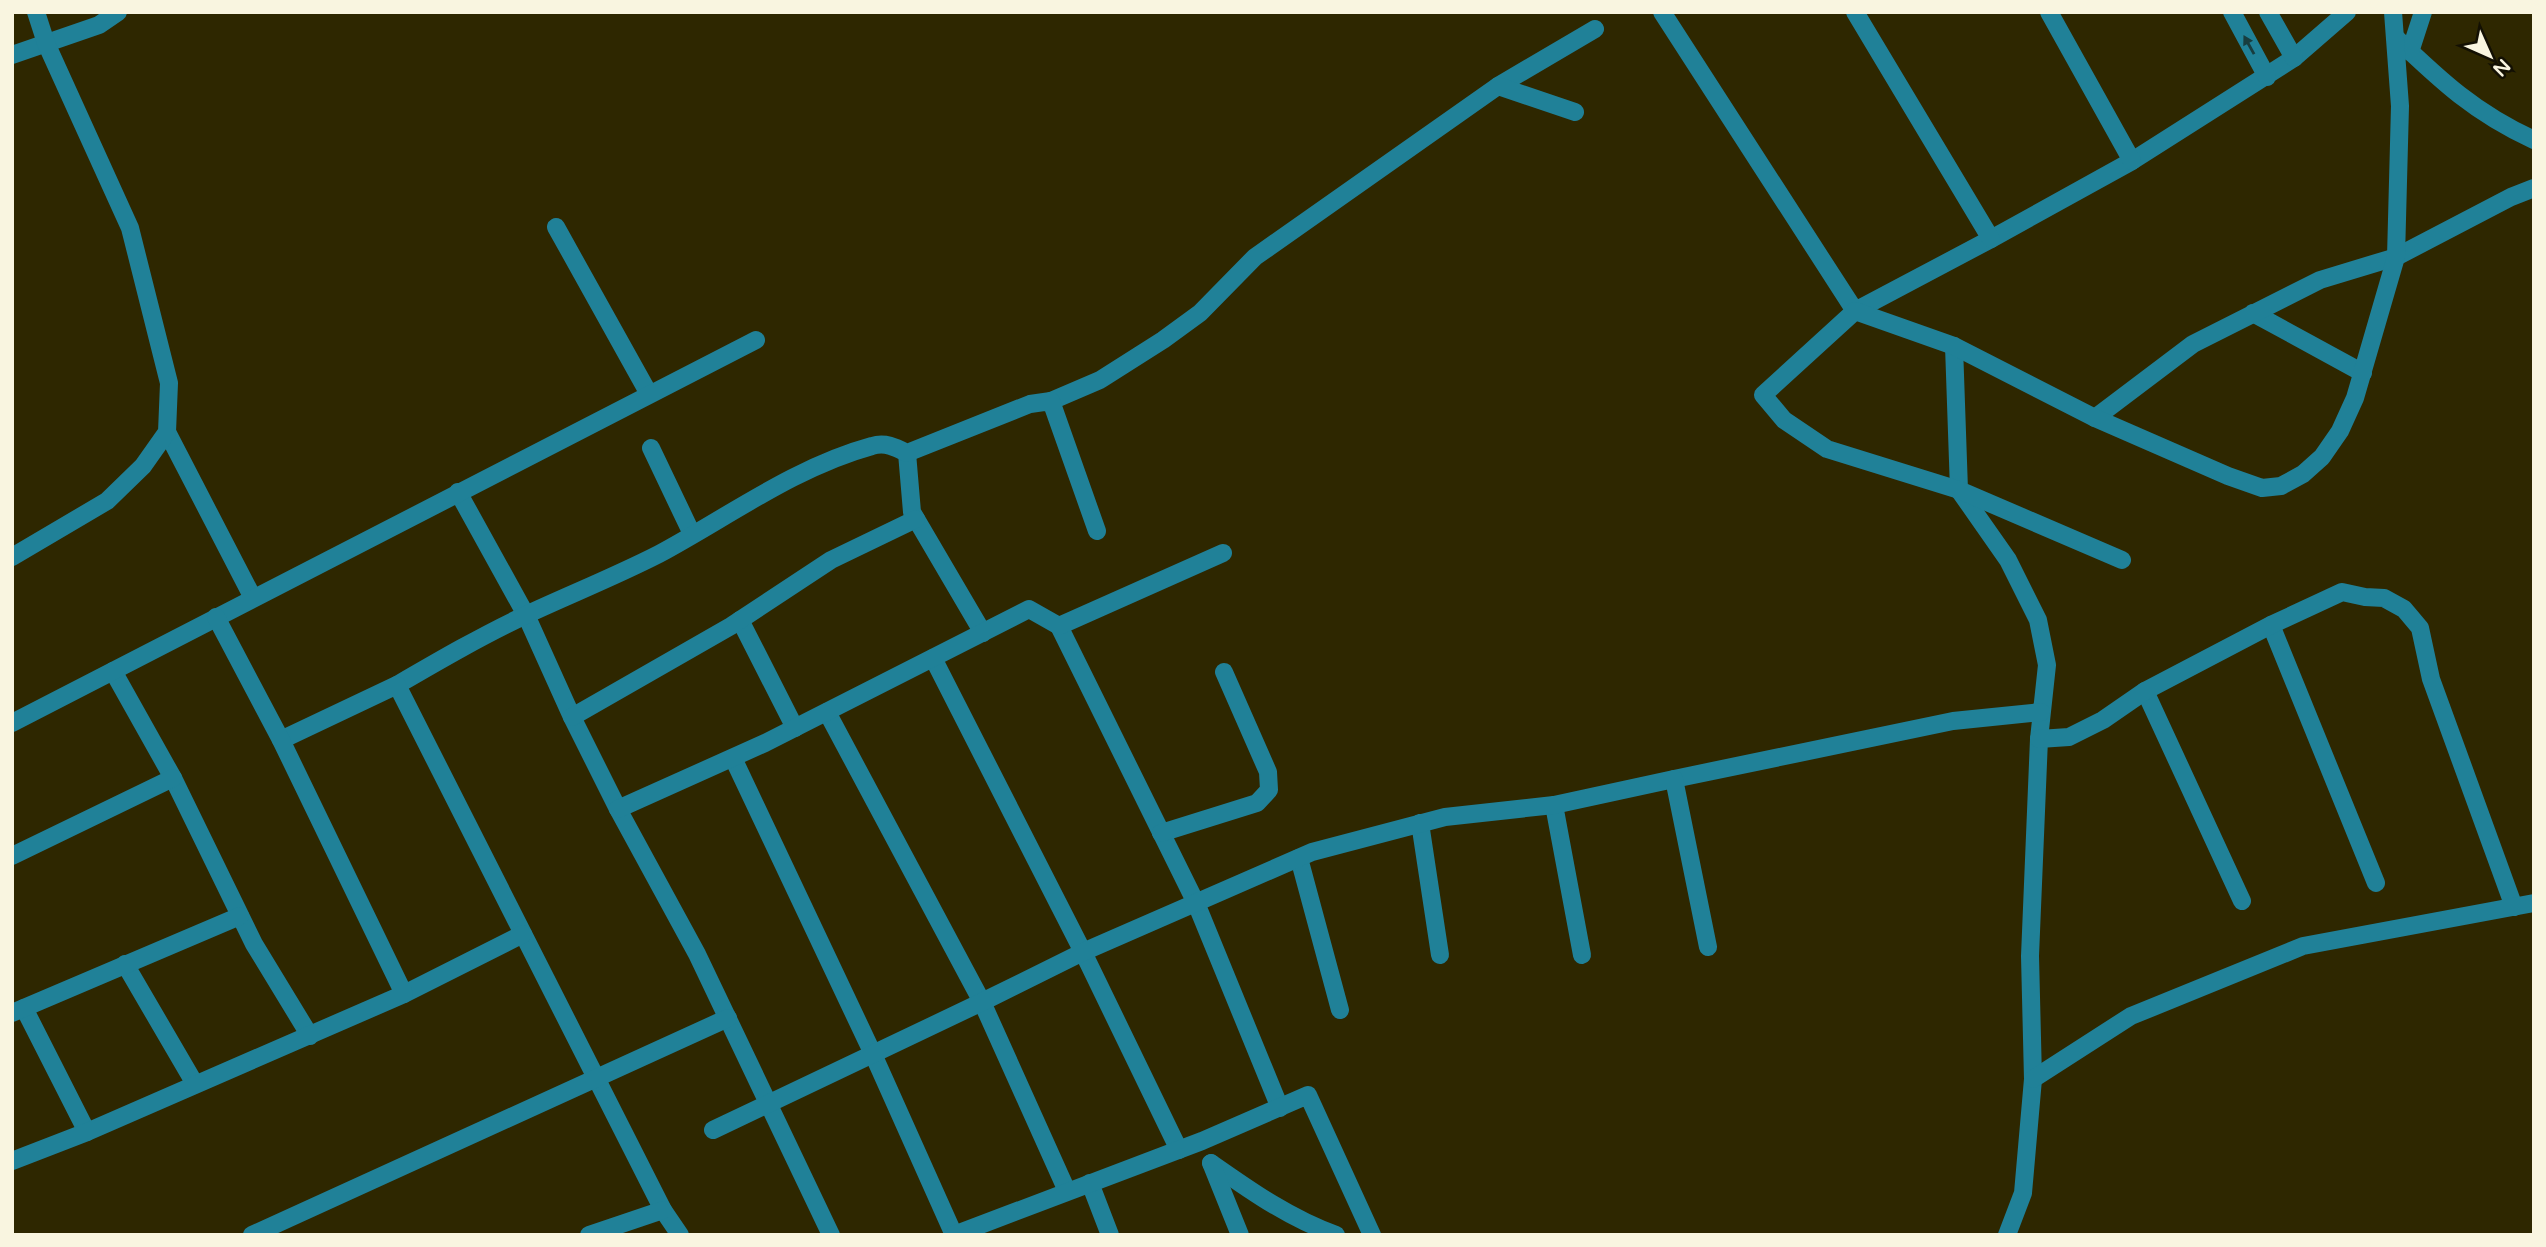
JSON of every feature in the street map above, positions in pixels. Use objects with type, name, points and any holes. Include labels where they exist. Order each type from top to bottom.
[{"type":"street","points":[[36,12],[46,43],[130,228],[169,383],[167,432],[253,598]]},
{"type":"street","points":[[12,55],[99,25],[118,12]]},
{"type":"street","points":[[1662,12],[1855,311],[1954,346],[2095,418],[2228,477],[2262,488],[2281,486],[2303,474],[2322,457],[2334,439],[2355,398],[2396,257],[2400,106],[2393,12]]},
{"type":"street","points":[[1855,12],[1991,239]]},
{"type":"street","points":[[2049,12],[2132,161]]},
{"type":"street","points":[[2232,12],[2267,77]]},
{"type":"street","points":[[2268,12],[2294,58]]},
{"type":"street","points":[[2122,560],[1959,490],[1827,449],[1784,420],[1763,395],[1855,311],[2132,161],[2267,77],[2294,58],[2347,12]]},
{"type":"street","points":[[2410,52],[2423,12]]},
{"type":"street","points":[[281,740],[397,685],[466,645],[526,615],[657,555],[801,475],[876,445],[891,445],[907,453],[1030,404],[1051,401],[1100,380],[1200,313],[1255,257],[1498,86],[1595,29]]},
{"type":"street","points":[[2395,37],[2465,101],[2534,140]]},
{"type":"street","points":[[1498,86],[1575,112]]},
{"type":"street","points":[[2095,418],[2193,344],[2320,280],[2396,257],[2511,197],[2534,188]]},
{"type":"street","points":[[556,226],[649,394]]},
{"type":"street","points":[[2253,313],[2363,373]]},
{"type":"street","points":[[12,723],[756,340]]},
{"type":"street","points":[[1954,346],[1959,490],[2008,560],[2038,621],[2047,665],[2039,739],[2030,957],[2033,1079],[2023,1194],[2007,1235]]},
{"type":"street","points":[[1051,401],[1097,531]]},
{"type":"street","points":[[12,557],[107,501],[143,466],[167,432]]},
{"type":"street","points":[[651,448],[692,534]]},
{"type":"street","points":[[907,453],[912,512],[982,633]]},
{"type":"street","points":[[458,492],[526,615],[572,717],[696,954],[831,1235]]},
{"type":"street","points":[[572,717],[740,620],[831,560],[916,519]]},
{"type":"street","points":[[1059,626],[1223,553]]},
{"type":"street","points":[[2039,739],[2069,737],[2103,720],[2145,691],[2271,625],[2342,592],[2384,598],[2404,609],[2420,628],[2431,680],[2514,907]]},
{"type":"street","points":[[618,809],[795,728],[1030,609],[1059,626],[1196,902],[1280,1108]]},
{"type":"street","points":[[216,617],[281,740],[404,994]]},
{"type":"street","points":[[740,620],[795,728]]},
{"type":"street","points":[[2271,625],[2375,883]]},
{"type":"street","points":[[933,658],[1083,952],[1179,1150]]},
{"type":"street","points":[[113,671],[173,778],[254,944],[310,1036]]},
{"type":"street","points":[[1161,833],[1257,803],[1269,789],[1268,772],[1224,672]]},
{"type":"street","points":[[397,685],[663,1210],[680,1235]]},
{"type":"street","points":[[2145,691],[2242,901]]},
{"type":"street","points":[[827,712],[982,1002],[1067,1191]]},
{"type":"street","points":[[713,1130],[1083,952],[1312,852],[1445,817],[1554,805],[1953,721],[2041,712]]},
{"type":"street","points":[[733,758],[873,1054],[954,1235],[974,1230],[1067,1191],[1202,1141],[1308,1095],[1372,1235]]},
{"type":"street","points":[[12,856],[173,778]]},
{"type":"street","points":[[1674,779],[1708,947]]},
{"type":"street","points":[[1554,805],[1582,955]]},
{"type":"street","points":[[1420,823],[1440,955]]},
{"type":"street","points":[[1299,858],[1340,1010]]},
{"type":"street","points":[[2033,1079],[2131,1016],[2303,946],[2534,903]]},
{"type":"street","points":[[87,1132],[18,1011],[240,916]]},
{"type":"street","points":[[12,1161],[87,1132],[310,1036],[404,994],[523,934]]},
{"type":"street","points":[[125,964],[195,1084]]},
{"type":"street","points":[[252,1235],[728,1018]]},
{"type":"street","points":[[1202,1141],[1240,1235]]},
{"type":"street","points":[[1211,1163],[1289,1215],[1336,1235]]},
{"type":"street","points":[[1090,1183],[1111,1235]]},
{"type":"street","points":[[589,1235],[663,1210]]}]
